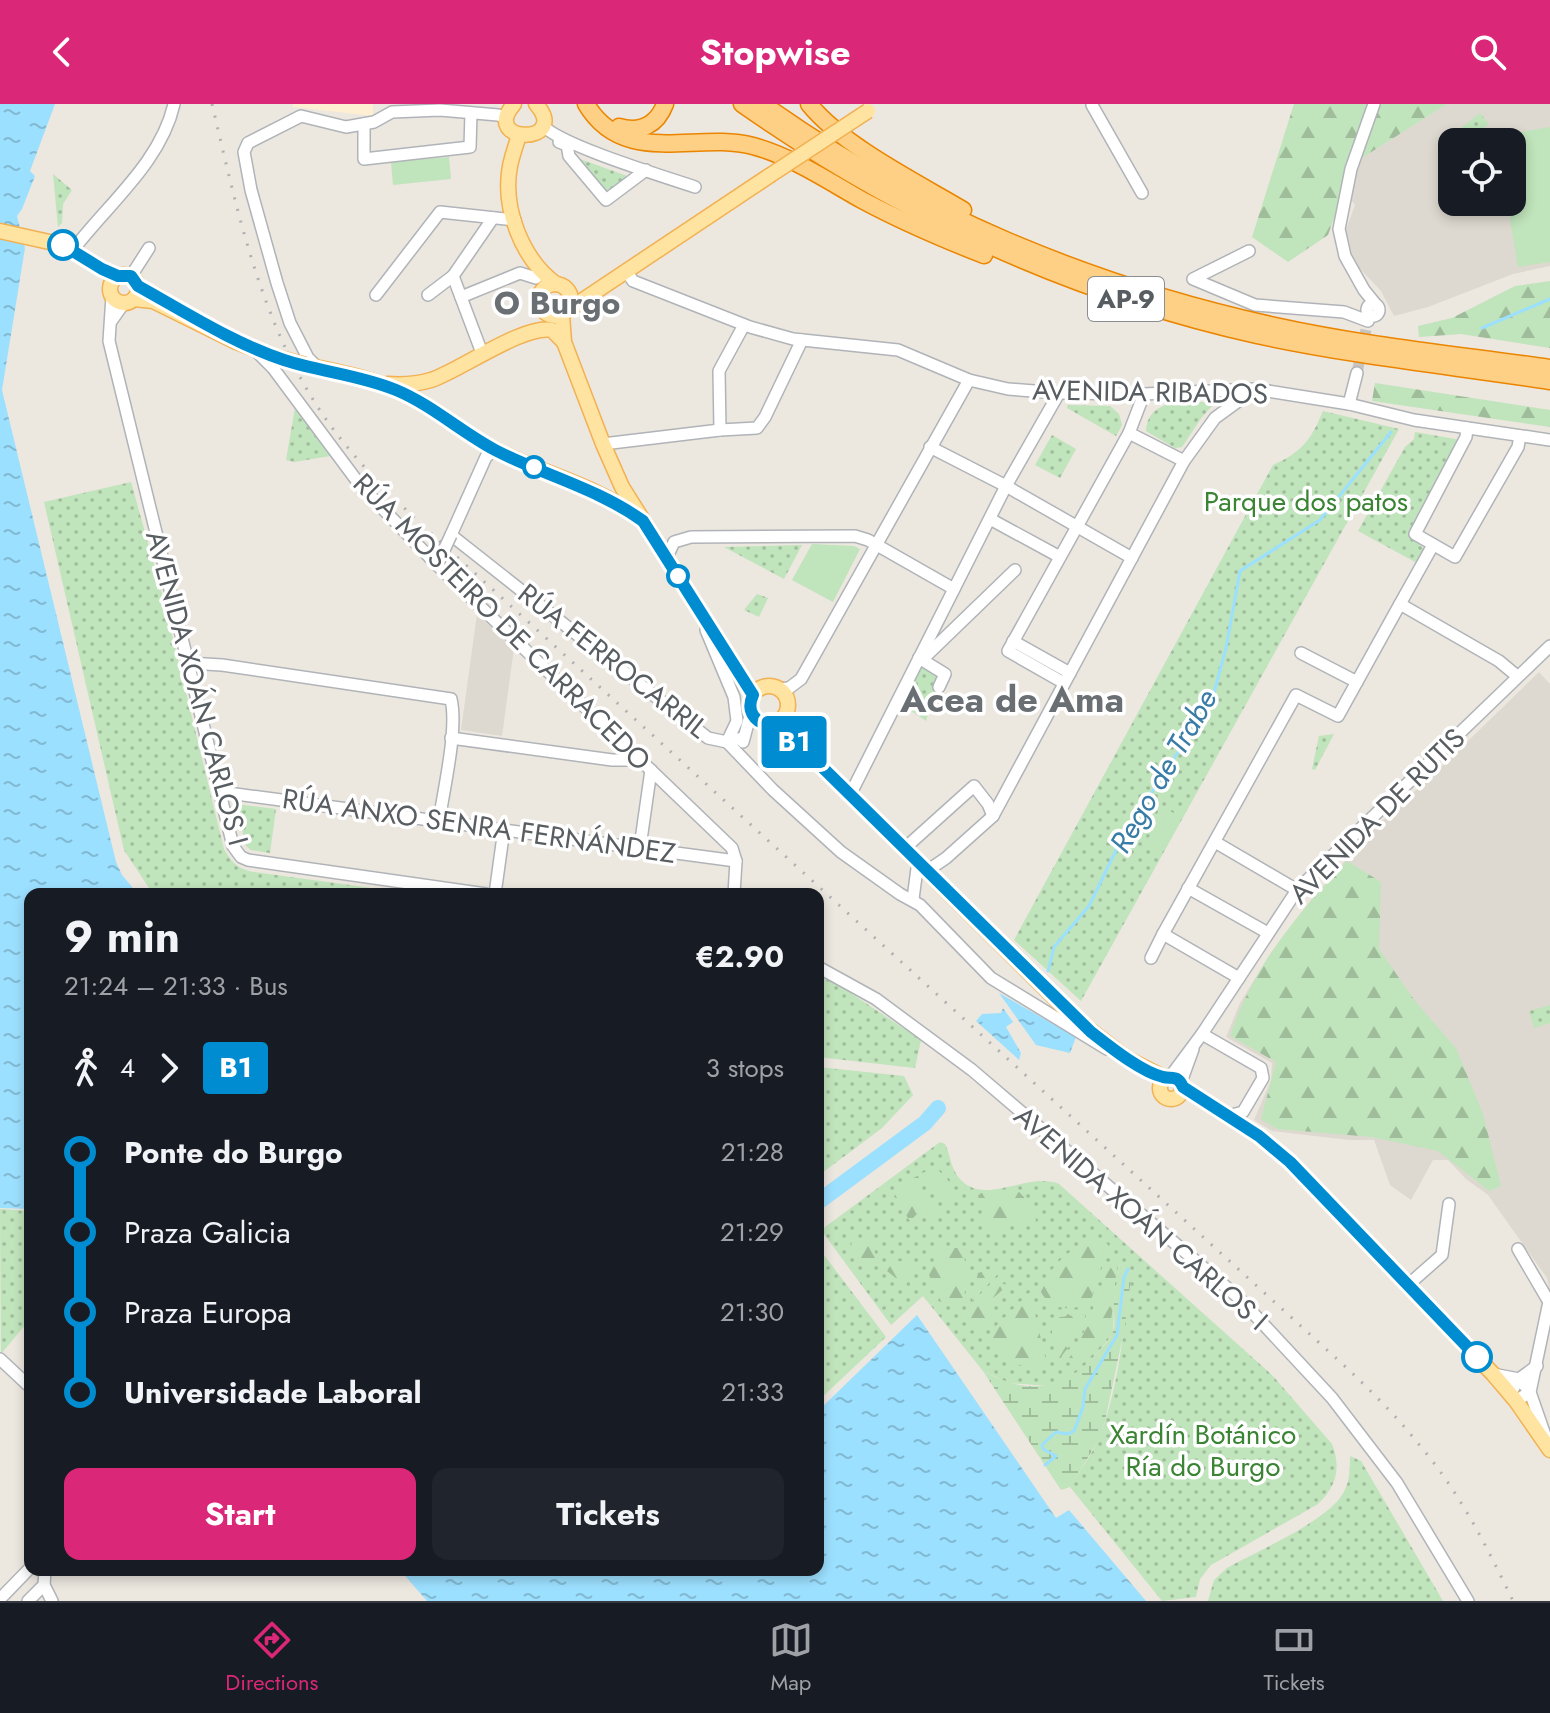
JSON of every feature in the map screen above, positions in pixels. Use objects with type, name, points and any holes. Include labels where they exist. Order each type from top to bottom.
[{"type":"highway","points":[[586,104],[597,120],[621,137],[667,144],[719,141],[754,146],[952,242],[1078,291],[1120,298]]},
{"type":"highway","points":[[594,104],[616,126],[639,130],[659,118],[665,104]]},
{"type":"highway","name":"AP-9","points":[[742,104],[815,154],[918,213],[1003,253],[1120,298],[1257,335],[1330,349],[1550,381]]},
{"type":"highway","name":"AP-9","points":[[763,104],[894,186],[1010,242],[1103,278],[1221,313],[1335,338],[1550,368]]},
{"type":"highway","points":[[809,104],[831,126],[920,185],[988,224],[1010,242]]},
{"type":"main road","points":[[512,108],[511,129],[526,137],[539,129],[543,112],[536,104]]},
{"type":"main road","points":[[540,308],[552,316],[565,312],[873,107]]},
{"type":"main road","points":[[519,135],[510,165],[508,186],[515,220],[538,285],[540,320],[528,334]]},
{"type":"main road","points":[[0,231],[73,250],[102,269],[123,289]]},
{"type":"main road","points":[[36,239],[123,289],[254,349],[379,384],[412,397],[494,450],[582,487],[625,508],[643,521]]},
{"type":"main road","points":[[530,260],[562,287],[571,300],[565,312],[564,342]]},
{"type":"main road","points":[[538,285],[562,287],[610,281]]},
{"type":"main road","points":[[379,384],[431,380],[482,353],[528,334],[548,328],[558,333],[612,465],[643,521],[734,663],[765,690],[788,702],[788,724],[817,762]]},
{"type":"main road","points":[[431,380],[424,392],[435,412]]},
{"type":"main road","points":[[582,487],[607,488],[613,477],[612,465]]},
{"type":"main road","points":[[765,690],[751,700],[751,712],[759,722],[771,724],[780,721],[786,713]]},
{"type":"main road","points":[[771,724],[817,762],[1077,1020],[1126,1058],[1234,1120],[1290,1162],[1493,1374],[1550,1449]]},
{"type":"street","points":[[73,250],[157,148],[170,124],[174,104]]},
{"type":"street","points":[[1093,104],[1142,193]]},
{"type":"street","points":[[1249,251],[1193,279],[1255,305],[1370,315],[1364,290],[1345,256],[1339,229],[1351,169],[1374,104]]},
{"type":"street","points":[[311,366],[290,323],[251,190],[244,152],[248,143],[301,116],[346,127],[374,122],[387,108],[498,115],[512,108]]},
{"type":"street","points":[[364,124],[364,159],[470,147],[471,113]]},
{"type":"street","points":[[539,129],[567,145],[569,156],[606,200],[646,170]]},
{"type":"street","points":[[539,129],[695,187]]},
{"type":"street","points":[[376,295],[440,212],[515,220]]},
{"type":"street","points":[[428,295],[453,276],[493,218]]},
{"type":"street","points":[[123,289],[149,248]]},
{"type":"street","name":"AVENIDA RIBADOS","points":[[626,271],[633,281],[744,325],[802,340],[898,350],[969,380],[1008,389],[1144,394],[1255,389],[1349,404],[1414,420],[1550,440]]},
{"type":"street","points":[[461,297],[520,273],[538,285]]},
{"type":"street","points":[[453,276],[482,353]]},
{"type":"street","name":"AVENIDA XOÁN CARLOS I","points":[[123,289],[110,324],[109,341],[233,846],[241,857],[248,860],[444,888]]},
{"type":"street","points":[[720,430],[719,371],[744,325]]},
{"type":"street","points":[[603,444],[757,428],[802,340]]},
{"type":"street","name":"RÚA MOSTEIRO DE CARRACEDO","points":[[254,349],[273,368],[360,485],[437,565],[732,848],[736,861]]},
{"type":"street","points":[[1349,404],[1357,373]]},
{"type":"street","points":[[765,690],[789,688],[801,679],[969,380]]},
{"type":"street","points":[[1215,418],[1255,389]]},
{"type":"street","points":[[940,884],[941,867],[946,858],[993,816],[1184,461],[1215,418],[1223,398],[1220,391]]},
{"type":"street","points":[[850,795],[1006,486],[1059,393]]},
{"type":"street","points":[[1067,678],[1010,646],[1129,433],[1144,394]]},
{"type":"street","points":[[1467,428],[1466,437],[1415,534],[1455,557],[1518,447],[1520,436]]},
{"type":"street","points":[[1129,433],[1184,461]]},
{"type":"street","points":[[930,447],[1006,486],[1132,558]]},
{"type":"street","points":[[437,565],[486,457],[494,450]]},
{"type":"street","points":[[990,519],[1060,557]]},
{"type":"street","name":"RÚA FERROCARRIL","points":[[451,535],[708,738],[727,742],[742,738]]},
{"type":"street","points":[[667,557],[674,542],[691,537],[855,536],[954,589]]},
{"type":"street","points":[[1151,958],[1296,695],[1338,716],[1433,545]]},
{"type":"street","points":[[919,658],[927,655],[1015,570]]},
{"type":"street","points":[[695,603],[734,697],[737,721],[727,742],[773,790],[841,852],[900,894],[913,899],[991,978],[1094,1042],[1126,1058]]},
{"type":"street","points":[[1400,604],[1499,661],[1517,676]]},
{"type":"street","name":"AVENIDA DE RUTIS","points":[[1172,1085],[1199,1038],[1297,890],[1550,646]]},
{"type":"street","points":[[1301,653],[1357,682]]},
{"type":"street","points":[[919,658],[945,674],[939,687]]},
{"type":"street","points":[[189,663],[222,665],[451,699],[454,709],[439,821]]},
{"type":"street","points":[[745,758],[742,738],[751,712]]},
{"type":"street","points":[[451,738],[612,760],[639,760]]},
{"type":"street","points":[[640,847],[651,770]]},
{"type":"street","points":[[905,848],[974,786],[993,816]]},
{"type":"street","name":"RÚA ANXO SENRA FERNÁNDEZ","points":[[221,792],[736,861]]},
{"type":"street","points":[[496,888],[504,829]]},
{"type":"street","points":[[1215,842],[1297,890]]},
{"type":"street","points":[[913,899],[923,866],[946,858]]},
{"type":"street","points":[[734,888],[736,861]]},
{"type":"street","points":[[1188,888],[1268,933]]},
{"type":"street","points":[[1163,934],[1239,978]]},
{"type":"street","name":"AVENIDA XOÁN CARLOS I","points":[[824,970],[876,999],[972,1070],[1239,1298],[1332,1398],[1397,1483],[1468,1601]]},
{"type":"street","points":[[1199,1038],[1261,1068],[1263,1078],[1243,1112],[1234,1120]]},
{"type":"street","points":[[1408,1285],[1442,1255],[1449,1204]]},
{"type":"street","points":[[1518,1249],[1549,1302],[1530,1392]]},
{"type":"street","points":[[0,1359],[24,1381]]},
{"type":"street","points":[[1513,1397],[1519,1379],[1537,1366]]},
{"type":"street","points":[[1493,1374],[1519,1379],[1530,1392],[1550,1449]]},
{"type":"street","points":[[1513,1397],[1530,1392]]},
{"type":"street","points":[[0,1599],[24,1574]]},
{"type":"street","points":[[45,1576],[44,1585],[52,1601]]},
{"type":"street","points":[[28,1601],[44,1585]]},
{"type":"shaded area","points":[[293,104],[373,104],[373,116],[293,107]]},
{"type":"shaded area","points":[[1447,104],[1550,104],[1550,266],[1513,274],[1428,307],[1394,316],[1381,291],[1350,258],[1343,238],[1355,205],[1350,198],[1353,163]]},
{"type":"shaded area","points":[[477,614],[514,648],[502,736],[461,730]]},
{"type":"shaded area","points":[[1539,672],[1550,684],[1550,1293],[1547,1278],[1488,1195],[1466,1179],[1448,1160],[1433,1160],[1411,1200],[1390,1185],[1374,1140],[1272,1131],[1254,1120],[1271,1080],[1272,1063],[1226,1037],[1240,1003],[1270,954],[1310,901],[1372,830]]},
{"type":"green space","points":[[1294,104],[1447,104],[1354,163],[1328,235],[1288,262],[1252,237]]},
{"type":"green space","points":[[1480,113],[1489,124],[1484,128],[1461,128]]},
{"type":"green space","points":[[1550,127],[1550,262],[1518,267],[1509,216],[1526,216],[1526,131]]},
{"type":"green space","points":[[449,157],[451,179],[393,185],[391,162]]},
{"type":"green space","points":[[580,159],[630,177],[607,195]]},
{"type":"green space","points":[[53,174],[72,190],[63,204],[62,223],[58,227]]},
{"type":"green space","points":[[1550,281],[1550,348],[1461,334],[1419,337],[1418,326],[1452,318],[1515,286]]},
{"type":"green space","points":[[1375,383],[1550,410],[1550,427],[1372,401]]},
{"type":"green space","points":[[1181,402],[1214,404],[1182,447],[1175,448],[1146,431],[1148,420],[1161,407]]},
{"type":"green space","points":[[1068,405],[1110,406],[1119,414],[1122,425],[1116,436],[1067,408]]},
{"type":"green space","points":[[295,408],[330,456],[294,462],[286,460]]},
{"type":"green space","name":"Parque dos patos","points":[[1323,411],[1399,429],[1081,1001],[1014,940],[1273,465],[1304,444]]},
{"type":"green space","points":[[1415,432],[1461,440],[1411,536],[1424,549],[1417,563],[1358,531],[1405,447],[1414,439]]},
{"type":"green space","points":[[1052,435],[1076,449],[1060,478],[1035,465]]},
{"type":"green space","points":[[131,482],[161,590],[224,849],[230,858],[236,865],[254,872],[372,888],[149,888],[124,850],[44,502]]},
{"type":"green space","points":[[812,544],[860,549],[833,602],[792,580]]},
{"type":"green space","points":[[802,545],[784,579],[724,547]]},
{"type":"green space","points":[[757,594],[768,598],[759,617],[744,610]]},
{"type":"green space","points":[[923,664],[940,674],[926,721],[901,704]]},
{"type":"green space","points":[[1334,734],[1315,770],[1312,769],[1319,736]]},
{"type":"green space","points":[[236,804],[276,809],[270,853],[251,850],[246,846]]},
{"type":"green space","points":[[1165,808],[1182,818],[1163,852],[1146,842]]},
{"type":"green space","points":[[1347,861],[1381,882],[1379,949],[1415,1001],[1456,1048],[1483,1114],[1501,1186],[1489,1191],[1438,1151],[1372,1137],[1277,1129],[1261,1119],[1276,1062],[1230,1036],[1251,987],[1278,942]]},
{"type":"green space","points":[[824,978],[921,1040],[915,1068],[824,1058]]},
{"type":"green space","points":[[1550,1005],[1550,1023],[1534,1028],[1529,1011]]},
{"type":"green space","points":[[824,1068],[904,1076],[913,1095],[882,1128],[824,1172]]},
{"type":"green space","name":"Xardín Botánico Ría do Burgo","points":[[940,1142],[945,1144],[957,1175],[970,1187],[994,1189],[1047,1181],[1059,1184],[1273,1376],[1332,1444],[1337,1468],[1333,1483],[1318,1504],[1211,1565],[1200,1579],[1196,1597],[1162,1601],[1070,1487],[1096,1444],[1106,1418],[1116,1377],[1132,1272],[1120,1264],[1113,1334],[1070,1379],[1048,1386],[1009,1383],[983,1371],[923,1296],[891,1325],[824,1234],[824,1228]]},
{"type":"green space","points":[[934,1167],[956,1192],[953,1201],[941,1196],[937,1186],[927,1181],[922,1183],[920,1190],[938,1212],[936,1218],[931,1220],[918,1213],[910,1221],[894,1196],[906,1182]]},
{"type":"green space","points":[[1019,1192],[1022,1195],[1035,1217],[1032,1227],[1012,1222],[997,1232],[978,1221],[983,1209],[978,1199],[981,1193]]},
{"type":"green space","points":[[0,1209],[24,1211],[24,1326],[1,1354]]},
{"type":"green space","points":[[864,1238],[873,1246],[876,1257],[869,1270],[851,1247],[852,1240]]},
{"type":"green space","points":[[1102,1239],[1108,1245],[1110,1254],[1102,1264],[1090,1304],[1062,1308],[1045,1299],[1041,1292],[1056,1264],[1082,1245]]},
{"type":"green space","points":[[940,1248],[959,1248],[963,1254],[967,1274],[962,1302],[951,1304],[941,1301],[929,1275],[934,1265],[933,1252]]},
{"type":"green space","points":[[824,1255],[886,1337],[824,1395]]},
{"type":"green space","points":[[908,1260],[915,1264],[906,1286],[887,1271],[888,1263]]},
{"type":"green space","points":[[1116,1260],[1119,1260],[1107,1334],[1097,1350],[1076,1369],[1067,1361],[1082,1336],[1102,1284]]},
{"type":"green space","points":[[1120,1264],[1132,1272],[1124,1331],[1105,1421],[1098,1441],[1070,1487],[1061,1490],[983,1371],[1015,1384],[1045,1386],[1059,1382],[1085,1365],[1113,1332]]},
{"type":"green space","points":[[989,1269],[999,1273],[972,1301],[978,1273]]},
{"type":"green space","points":[[1000,1283],[1008,1285],[992,1299],[993,1318],[981,1336],[967,1326],[964,1317]]},
{"type":"green space","points":[[1030,1292],[1047,1365],[1016,1364],[1002,1358],[990,1347],[990,1332]]},
{"type":"green space","points":[[1086,1314],[1077,1336],[1057,1362],[1052,1340],[1052,1318]]},
{"type":"green space","points":[[1350,1456],[1361,1461],[1443,1601],[1208,1601],[1214,1580],[1227,1568],[1304,1527],[1331,1508],[1346,1488]]},
{"type":"water","points":[[0,104],[55,104],[30,171],[35,176],[17,216],[25,248],[2,390],[116,862],[133,888],[24,888],[24,1209],[0,1208]]},
{"type":"water","points":[[999,993],[1076,1037],[1070,1053],[1036,1045]]},
{"type":"water","points":[[1003,1008],[1013,1022],[1006,1027],[1021,1053],[1019,1060],[976,1021],[982,1014],[1001,1013]]},
{"type":"water","points":[[917,1315],[1056,1518],[1069,1510],[1146,1601],[427,1601],[405,1576],[824,1576],[824,1405]]},
{"type":"waterway","name":"Rego de Trabe","points":[[1482,328],[1550,299]]},
{"type":"waterway","name":"Rego de Trabe","points":[[1048,971],[1054,947],[1089,906],[1122,838],[1212,700],[1226,648],[1240,571],[1320,520],[1391,432]]},
{"type":"waterway","name":"Rego de Trabe","points":[[824,1198],[925,1123],[938,1108]]},
{"type":"waterway","points":[[1045,1465],[1056,1456],[1043,1449],[1042,1445],[1056,1432],[1068,1434],[1074,1431],[1083,1407],[1085,1389],[1117,1335],[1124,1277],[1128,1269]]},
{"type":"tunnel","points":[[1357,373],[1367,325]]},
{"type":"railway","points":[[212,104],[241,224],[266,302],[300,377],[332,428],[381,485],[422,525],[820,888]]},
{"type":"railway","points":[[824,891],[1368,1388],[1413,1437],[1448,1483],[1483,1541],[1513,1601]]},
{"type":"bus line","name":"B1","points":[[63,245],[102,269],[118,276],[131,276],[138,286],[254,349],[295,363],[366,379],[412,397],[494,450],[582,487],[625,508],[643,521],[753,695],[750,707],[755,718],[771,724],[817,762],[1091,1032],[1126,1058],[1165,1078],[1179,1079],[1183,1087],[1259,1136],[1290,1162],[1477,1357]]},
{"type":"district","name":"O Burgo","points":[[557,303]]},
{"type":"district","name":"Acea de Ama","points":[[1012,699]]}]
